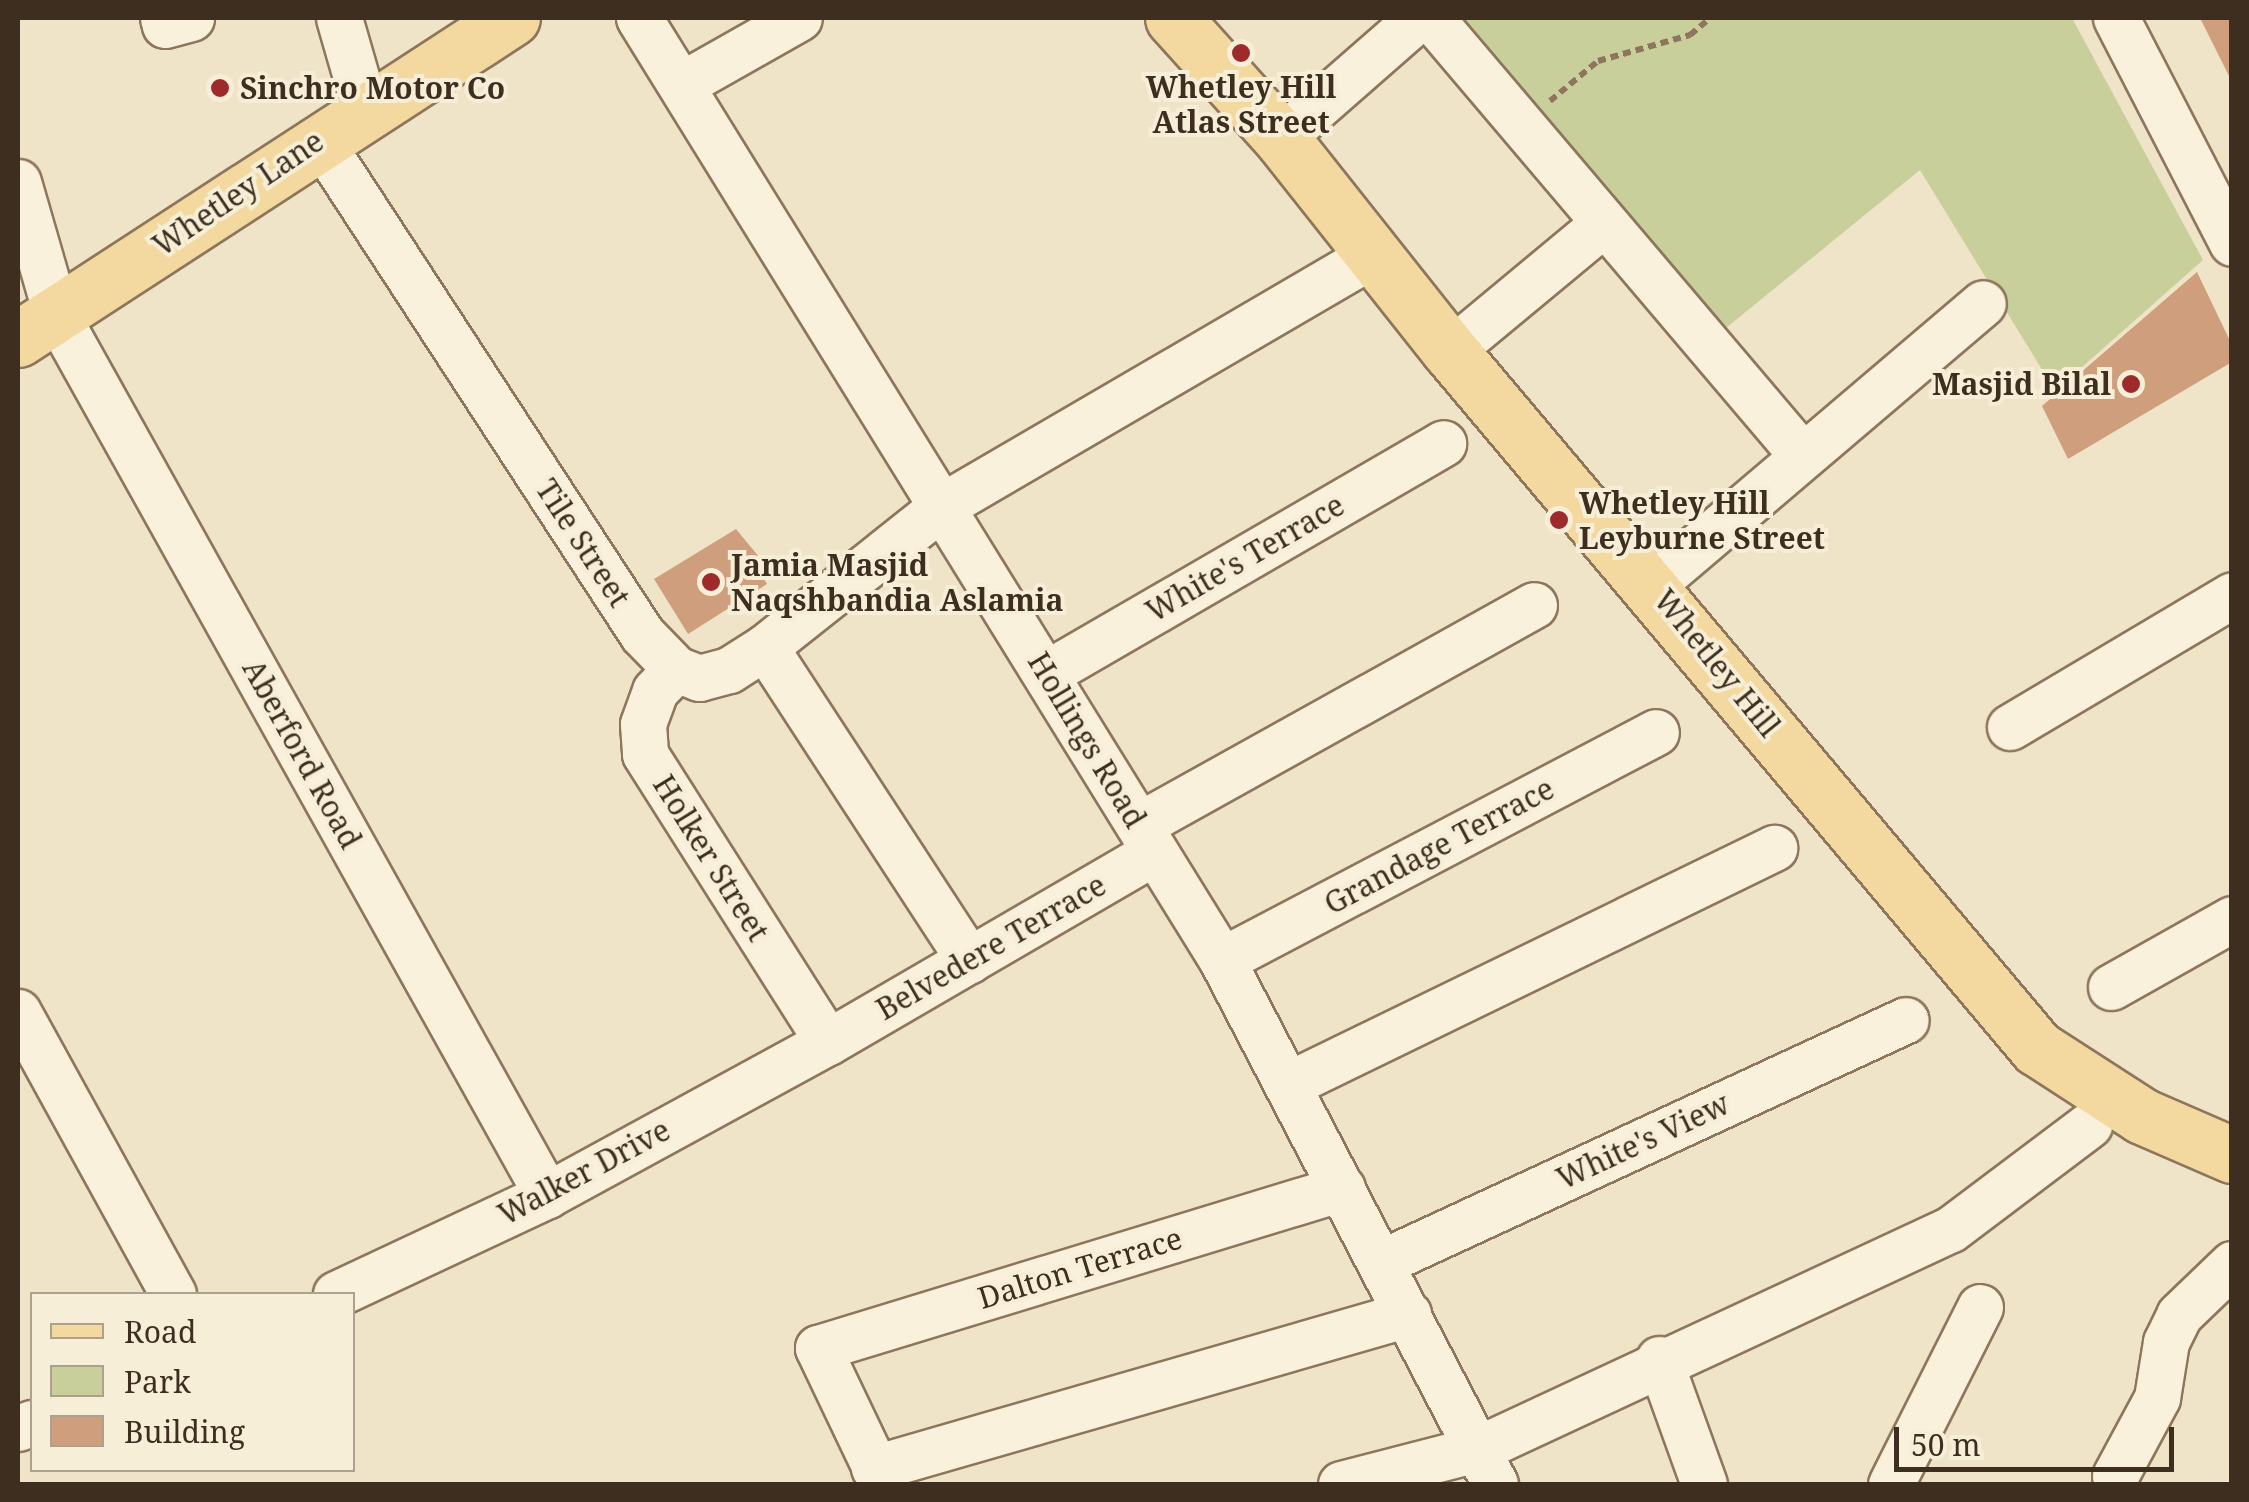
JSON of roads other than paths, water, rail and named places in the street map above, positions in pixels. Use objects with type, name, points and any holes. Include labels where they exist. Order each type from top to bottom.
[{"type":"main road","name":"Whetley Lane","points":[[37,327],[365,108],[512,18]]},
{"type":"main road","name":"Whetley Hill","points":[[1173,18],[1281,138],[1450,351],[1653,584],[2037,1048],[2142,1116],[2232,1155]]},
{"type":"street","points":[[163,18],[165,25],[191,18]]},
{"type":"street","points":[[339,18],[365,108]]},
{"type":"street","name":"Hollings Road","points":[[639,18],[684,83],[1222,960],[1487,1466]]},
{"type":"street","points":[[684,83],[799,18]]},
{"type":"street","points":[[1281,138],[1418,18]]},
{"type":"street","points":[[1431,18],[1801,454]]},
{"type":"street","points":[[2116,18],[2232,243]]},
{"type":"street","name":"Tile Street","points":[[318,139],[642,634],[676,669]]},
{"type":"street","name":"Aberford Road","points":[[18,182],[37,327],[547,1194]]},
{"type":"street","points":[[1450,351],[1603,224]]},
{"type":"street","points":[[676,669],[699,678],[729,670],[765,647],[942,506],[1374,254]]},
{"type":"street","points":[[1653,584],[1801,454],[1983,303]]},
{"type":"street","name":"White's Terrace","points":[[1047,673],[1443,443]]},
{"type":"street","points":[[2010,727],[2232,594]]},
{"type":"street","name":"Belvedere Terrace","points":[[828,1042],[969,960],[1147,839],[1534,606]]},
{"type":"street","points":[[765,647],[969,960]]},
{"type":"street","name":"Holker Street","points":[[676,669],[656,691],[643,724],[645,754],[828,1042]]},
{"type":"street","name":"Grandage Terrace","points":[[1222,960],[1656,732]]},
{"type":"street","points":[[1287,1084],[1774,848]]},
{"type":"street","points":[[2111,986],[2232,918]]},
{"type":"street","points":[[18,1012],[172,1292]]},
{"type":"street","name":"White's View","points":[[1380,1262],[1906,1020]]},
{"type":"street","name":"Walker Drive","points":[[340,1292],[547,1194],[828,1042]]},
{"type":"street","points":[[1341,1484],[1487,1466],[1659,1359],[1951,1229],[2089,1124]]},
{"type":"street","name":"Dalton Terrace","points":[[878,1476],[818,1348],[1342,1188]]},
{"type":"street","points":[[2114,1476],[2158,1398],[2166,1342],[2179,1315],[2232,1264]]},
{"type":"street","points":[[1891,1484],[1980,1307]]},
{"type":"street","points":[[878,1476],[1408,1314]]},
{"type":"street","points":[[1659,1359],[1704,1484]]},
{"type":"place","name":"Whetley Hill Atlas Street","points":[[1241,53]]},
{"type":"place","name":"Sinchro Motor Co","points":[[220,88]]},
{"type":"place","name":"Masjid Bilal","points":[[2131,384]]},
{"type":"place","name":"Whetley Hill Leyburne Street","points":[[1559,520]]},
{"type":"place","name":"Jamia Masjid Naqshbandia Aslamia","points":[[711,582]]}]
